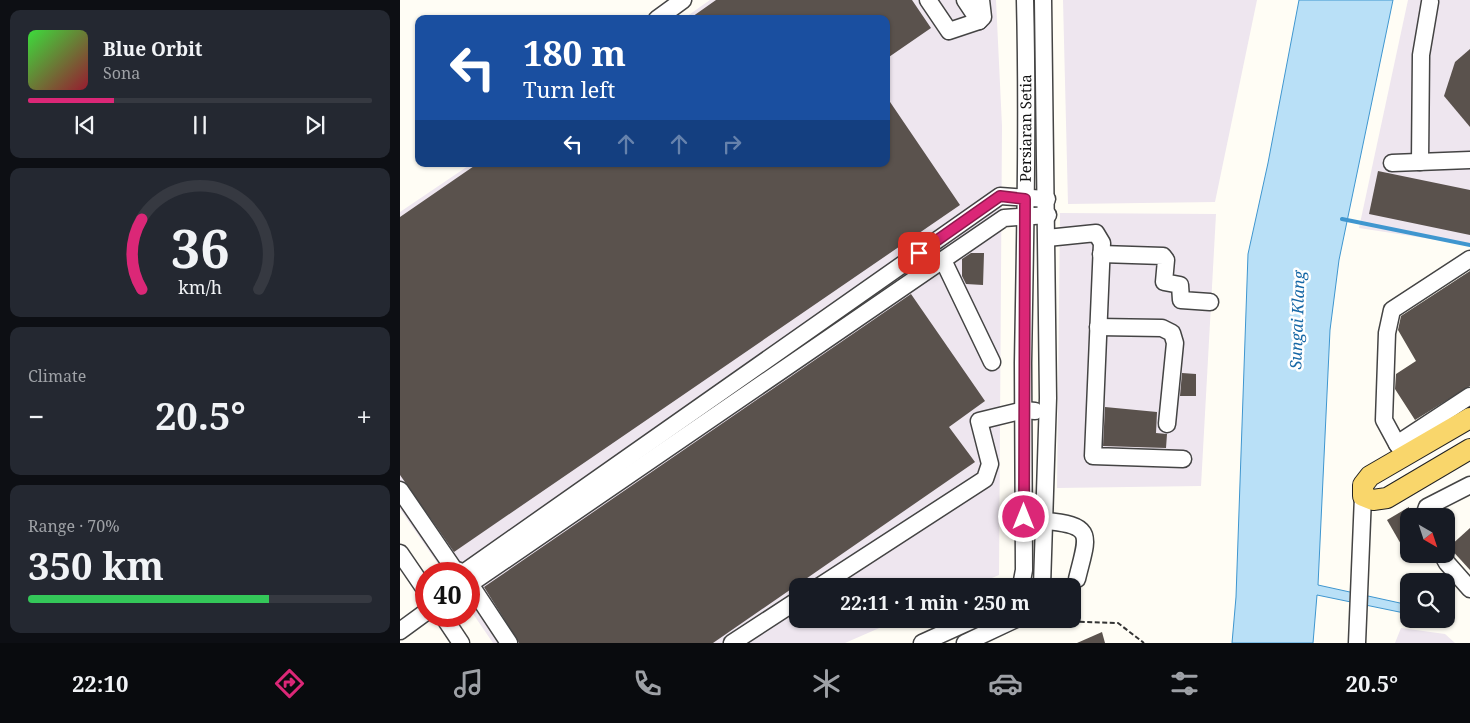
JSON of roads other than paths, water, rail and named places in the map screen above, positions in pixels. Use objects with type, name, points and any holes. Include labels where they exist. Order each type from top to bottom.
[{"type":"main road","points":[[1469,453],[1386,498],[1373,500],[1363,496],[1362,485],[1401,450],[1470,418]]},
{"type":"street","points":[[662,15],[683,0]]},
{"type":"street","points":[[928,0],[949,31],[978,21],[983,17],[981,0]]},
{"type":"street","points":[[965,0],[978,21]]},
{"type":"street","name":"Persiaran Setia","points":[[1022,578],[1025,0]]},
{"type":"street","name":"Persiaran Setia","points":[[1042,578],[1046,521],[1048,411],[1048,207],[1043,0]]},
{"type":"street","points":[[1420,162],[1421,55],[1430,2]]},
{"type":"street","points":[[1392,163],[1470,160]]},
{"type":"street","points":[[400,490],[454,569],[462,572],[466,571],[1000,196],[1025,207],[1048,207]]},
{"type":"street","points":[[509,643],[470,584],[1004,218],[1025,207]]},
{"type":"street","points":[[1047,238],[1096,233],[1102,243],[1093,456],[1183,460]]},
{"type":"street","points":[[1101,254],[1163,256],[1166,260],[1164,282],[1180,285],[1180,300],[1210,302]]},
{"type":"street","points":[[1470,259],[1392,310],[1387,333],[1384,420],[1401,450],[1470,396]]},
{"type":"street","points":[[943,260],[992,362]]},
{"type":"street","points":[[1098,327],[1162,328],[1172,333],[1175,344],[1166,424]]},
{"type":"street","points":[[832,578],[985,479],[990,464],[979,421],[1024,410],[1048,411]]},
{"type":"street","points":[[1427,508],[1470,485]]},
{"type":"street","points":[[1357,643],[1363,496]]},
{"type":"street","points":[[1046,521],[1071,523],[1081,530],[1086,540],[1077,578]]},
{"type":"street","points":[[400,553],[415,575]]},
{"type":"street","points":[[1447,563],[1470,588]]},
{"type":"street","points":[[732,643],[789,606]]},
{"type":"street","points":[[400,631],[415,620]]},
{"type":"street","points":[[450,627],[461,643]]},
{"type":"street","points":[[922,643],[955,628]]},
{"type":"street","points":[[965,643],[997,628]]},
{"type":"water","name":"Sungai Klang","points":[[1299,0],[1393,0],[1339,260],[1330,330],[1318,585],[1400,603],[1400,612],[1317,595],[1313,643],[1232,643],[1236,597],[1248,254],[1268,163]]},
{"type":"waterway","points":[[1342,219],[1470,245]]}]
